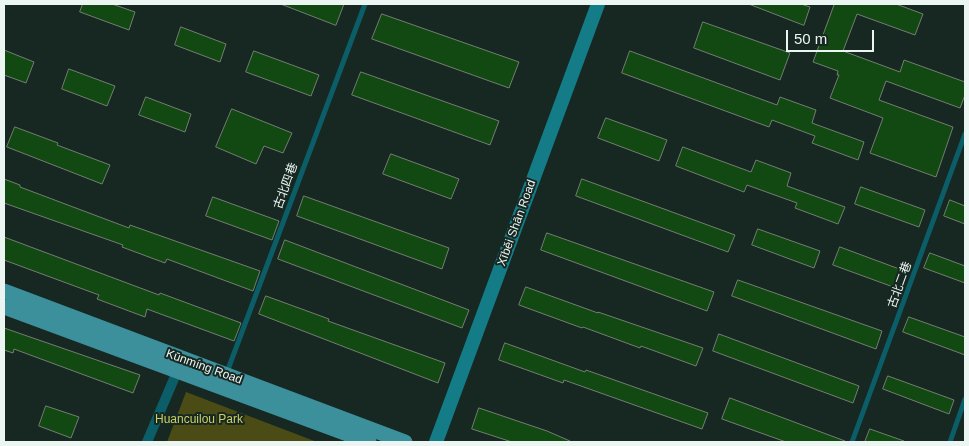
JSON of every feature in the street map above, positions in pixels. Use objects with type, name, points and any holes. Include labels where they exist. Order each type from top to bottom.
[{"type":"main road","name":"Xīběi Shān Road","points":[[436,442],[598,4]]},
{"type":"main road","name":"Kūnmíng Road","points":[[4,291],[369,442]]},
{"type":"main road","name":"Kūnmíng Road","points":[[4,307],[179,365],[226,375],[405,442]]},
{"type":"street","points":[[146,442],[179,365]]},
{"type":"lane","name":"古北四巷","points":[[226,375],[365,4]]},
{"type":"lane","name":"古北二巷","points":[[852,442],[965,134]]},
{"type":"lane","points":[[950,442],[965,399]]},
{"type":"green space","name":"Huancuilou Park","points":[[186,392],[317,442],[167,442]]},
{"type":"building","points":[[83,4],[112,4],[135,12],[129,30],[80,12]]},
{"type":"building","points":[[281,4],[344,4],[336,25]]},
{"type":"building","points":[[749,4],[801,4],[810,7],[804,25]]},
{"type":"building","points":[[833,4],[896,4],[923,14],[915,35],[857,14],[843,51],[900,72],[904,60],[965,82],[965,95],[960,108],[886,81],[879,100],[953,127],[936,177],[870,153],[883,118],[830,98],[839,75],[837,75],[838,71],[813,62]]},
{"type":"building","points":[[382,14],[519,62],[509,88],[372,39]]},
{"type":"building","points":[[703,22],[790,53],[780,80],[694,48]]},
{"type":"building","points":[[181,27],[226,44],[220,62],[175,45]]},
{"type":"building","points":[[4,50],[34,62],[26,83],[4,75]]},
{"type":"building","points":[[254,51],[319,75],[311,96],[246,72]]},
{"type":"building","points":[[630,51],[777,105],[780,97],[816,110],[812,123],[864,142],[858,160],[812,143],[815,136],[772,120],[769,127],[622,73]]},
{"type":"building","points":[[69,69],[115,86],[107,106],[62,89]]},
{"type":"building","points":[[361,72],[499,121],[490,145],[352,95]]},
{"type":"building","points":[[146,97],[191,114],[185,132],[139,115]]},
{"type":"building","points":[[232,109],[292,133],[283,153],[264,146],[256,164],[216,147]]},
{"type":"building","points":[[606,118],[667,140],[659,161],[598,138]]},
{"type":"building","points":[[15,127],[110,165],[102,184],[7,147]]},
{"type":"building","points":[[683,147],[751,172],[756,160],[791,173],[787,186],[845,207],[838,224],[795,208],[797,203],[747,185],[744,192],[676,166]]},
{"type":"building","points":[[391,154],[459,179],[451,199],[383,174]]},
{"type":"building","points":[[4,179],[20,185],[20,187],[129,228],[130,225],[260,271],[253,291],[167,259],[165,263],[122,247],[123,245],[4,203]]},
{"type":"building","points":[[582,179],[735,235],[728,252],[576,196]]},
{"type":"building","points":[[861,187],[925,210],[919,227],[855,204]]},
{"type":"building","points":[[304,196],[449,248],[442,269],[297,216]]},
{"type":"building","points":[[213,197],[279,221],[272,240],[206,216]]},
{"type":"building","points":[[950,200],[965,206],[965,224],[944,216]]},
{"type":"building","points":[[758,229],[820,251],[814,268],[752,245]]},
{"type":"building","points":[[547,233],[714,292],[707,311],[541,250]]},
{"type":"building","points":[[4,237],[159,295],[160,293],[241,323],[234,341],[147,309],[145,317],[97,299],[99,295],[4,260]]},
{"type":"building","points":[[285,240],[469,310],[462,328],[278,259]]},
{"type":"building","points":[[840,247],[902,270],[896,288],[833,265]]},
{"type":"building","points":[[930,253],[965,266],[965,283],[924,268]]},
{"type":"building","points":[[738,280],[882,331],[876,349],[732,296]]},
{"type":"building","points":[[526,287],[703,348],[696,366],[519,305]]},
{"type":"building","points":[[266,296],[329,319],[328,321],[445,363],[438,383],[259,314]]},
{"type":"building","points":[[909,317],[965,337],[965,355],[903,332]]},
{"type":"building","points":[[4,328],[140,375],[133,393],[14,349],[13,353],[4,350]]},
{"type":"building","points":[[719,334],[859,386],[853,403],[713,351]]},
{"type":"building","points":[[505,343],[708,413],[702,429],[564,380],[563,383],[499,360]]},
{"type":"building","points":[[888,376],[954,400],[949,414],[883,389]]},
{"type":"building","points":[[730,398],[845,442],[786,442],[722,419]]},
{"type":"building","points":[[46,406],[79,417],[71,438],[39,426]]},
{"type":"building","points":[[479,408],[547,431],[570,442],[512,442],[472,429]]},
{"type":"building","points":[[870,429],[904,441],[904,442],[865,442]]}]
